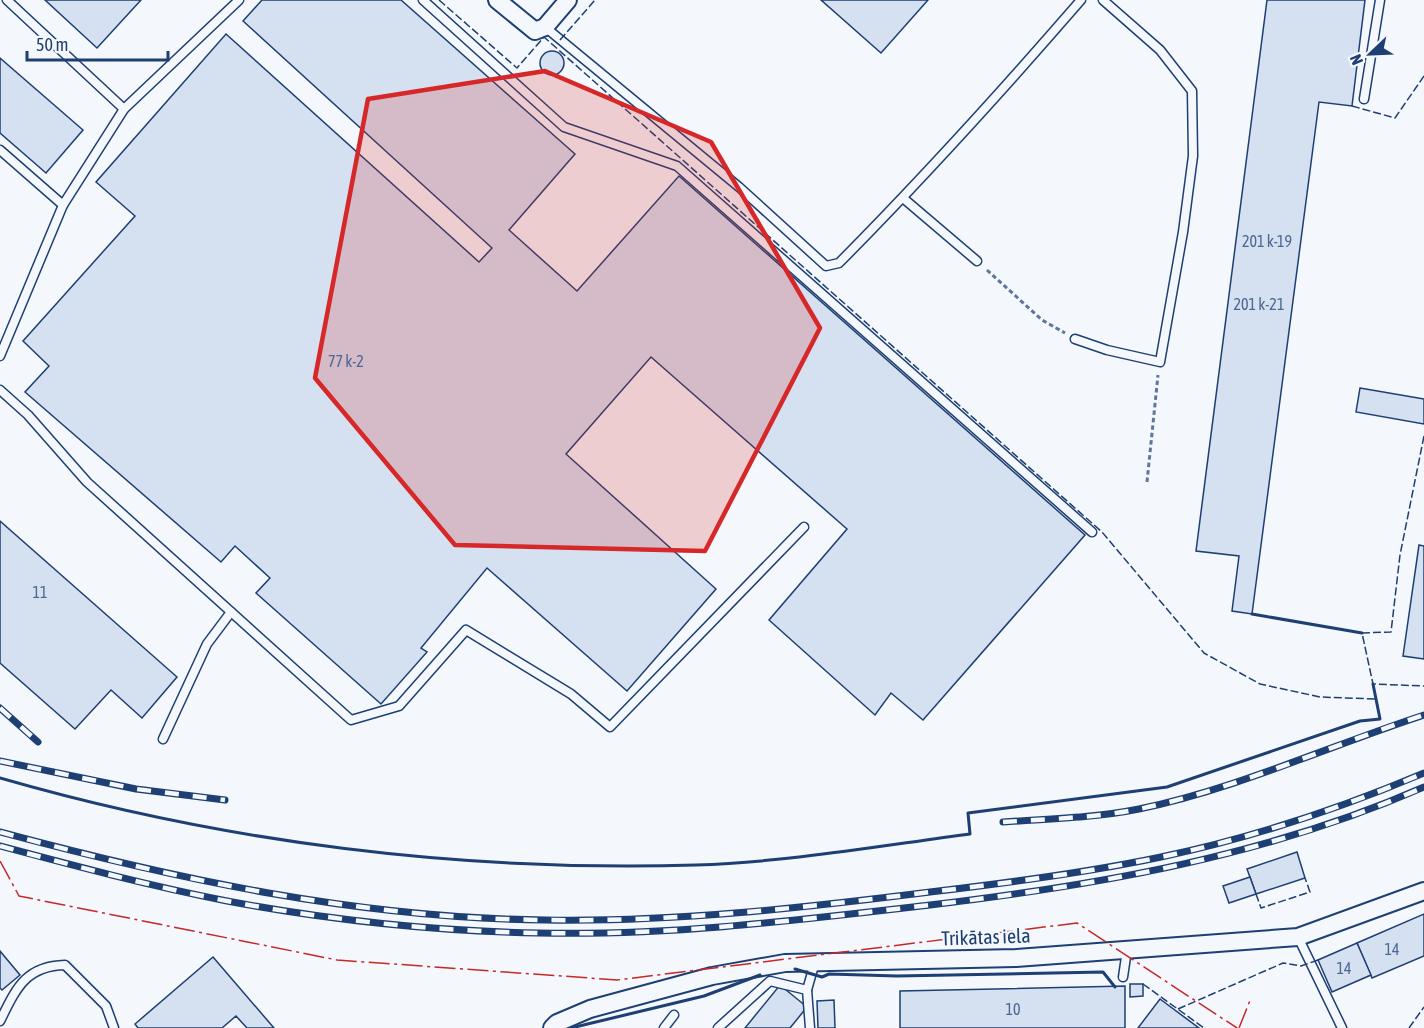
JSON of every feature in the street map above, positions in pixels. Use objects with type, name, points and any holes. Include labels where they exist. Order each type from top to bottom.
[{"type":"street","points":[[497,0],[535,31],[545,27],[568,0]]},
{"type":"street","name":"Trikātas iela","points":[[552,1028],[557,1023],[590,1009],[711,976],[785,963],[1016,958],[1298,938],[1424,891]]},
{"type":"lane","points":[[7,0],[124,110]]},
{"type":"lane","points":[[0,356],[63,205],[124,110],[239,0]]},
{"type":"lane","points":[[423,0],[564,127],[677,166],[1092,532]]},
{"type":"lane","points":[[545,27],[740,187],[826,266],[839,263],[903,198],[971,126],[1081,0]]},
{"type":"lane","points":[[1075,339],[1107,350],[1160,362],[1183,232],[1193,156],[1192,91],[1160,50],[1103,0]]},
{"type":"lane","points":[[1364,99],[1380,0]]},
{"type":"lane","points":[[0,150],[63,205]]},
{"type":"lane","points":[[903,198],[977,261]]},
{"type":"lane","points":[[0,390],[28,415],[87,482],[351,720],[399,706],[466,630],[571,693],[610,728],[804,527]]},
{"type":"lane","points":[[163,739],[207,644],[231,612]]},
{"type":"lane","points":[[1298,938],[1342,1028]]},
{"type":"lane","points":[[1123,977],[1127,949]]},
{"type":"lane","points":[[810,1028],[807,990],[815,962]]},
{"type":"lane","points":[[0,1022],[14,993],[28,974],[51,965],[65,965],[106,1006],[114,1028]]},
{"type":"lane","points":[[718,1028],[770,981],[807,990]]},
{"type":"lane","points":[[663,1028],[674,1015]]},
{"type":"path","points":[[977,261],[1042,321],[1075,339]]},
{"type":"path","points":[[1147,482],[1160,362]]},
{"type":"highlighted area","points":[[545,71],[711,142],[820,328],[705,551],[455,545],[315,378],[368,99]]},
{"type":"building","points":[[45,0],[141,0],[97,48]]},
{"type":"building","points":[[262,0],[401,0],[575,154],[509,230],[577,291],[679,176],[1085,535],[923,720],[891,693],[875,715],[769,620],[847,529],[651,357],[566,454],[716,589],[627,691],[487,568],[421,648],[427,652],[381,704],[256,593],[270,578],[235,546],[221,562],[25,392],[49,366],[23,341],[135,216],[96,182],[226,34],[479,262],[492,248],[243,21]]},
{"type":"building","points":[[821,0],[928,0],[881,53]]},
{"type":"building","points":[[1267,0],[1365,0],[1352,106],[1319,102],[1252,614],[1232,611],[1239,556],[1196,551]]},
{"type":"building","points":[[552,51],[560,55],[564,63],[560,71],[552,75],[544,71],[540,63],[544,55]]},
{"type":"building","points":[[0,58],[83,130],[46,173],[0,133]]},
{"type":"building","points":[[1360,388],[1424,399],[1424,424],[1356,412]]},
{"type":"building","points":[[0,521],[177,677],[142,718],[111,690],[75,729],[0,663]]},
{"type":"building","points":[[1419,545],[1424,546],[1424,659],[1403,656]]},
{"type":"building","points":[[1297,852],[1305,878],[1256,894],[1247,869]]},
{"type":"building","points":[[1250,877],[1256,894],[1229,903],[1223,886]]},
{"type":"building","points":[[1424,914],[1424,956],[1372,978],[1357,943]]},
{"type":"building","points":[[1357,943],[1371,975],[1332,992],[1318,960]]},
{"type":"building","points":[[0,951],[20,975],[2,990],[0,988]]},
{"type":"building","points":[[213,957],[274,1028],[247,1028],[236,1016],[222,1028],[138,1028],[135,1024]]},
{"type":"building","points":[[1130,984],[1143,984],[1143,996],[1130,997]]},
{"type":"building","points":[[780,985],[807,1007],[790,1028],[745,1028]]},
{"type":"building","points":[[1125,986],[1125,1028],[900,1028],[900,991]]},
{"type":"building","points":[[1160,999],[1199,1028],[1138,1028]]},
{"type":"building","points":[[834,1000],[835,1028],[818,1028],[817,1001]]},
{"type":"railway","points":[[0,708],[38,742]]},
{"type":"railway","points":[[1003,822],[1105,814],[1175,800],[1247,779],[1424,715]]},
{"type":"railway","points":[[0,761],[136,789],[225,800]]},
{"type":"railway","points":[[0,832],[135,866],[338,904],[476,918],[642,919],[738,913],[834,903],[1017,881],[1132,863],[1261,832],[1360,799],[1424,773]]},
{"type":"railway","points":[[0,846],[170,889],[304,914],[459,930],[538,933],[636,932],[734,926],[881,911],[993,897],[1119,877],[1182,864],[1304,832],[1424,787]]},
{"type":"fence","points":[[439,0],[517,68],[544,37],[1102,532],[1204,653],[1260,684],[1320,697],[1376,699]]},
{"type":"fence","points":[[560,40],[595,0]]},
{"type":"fence","points":[[1352,106],[1395,118],[1424,76]]},
{"type":"fence","points":[[1424,436],[1400,555],[1391,632],[1362,633],[1373,684],[1424,686]]},
{"type":"fence","points":[[1256,894],[1261,908],[1310,892],[1305,878]]},
{"type":"fence","points":[[1178,1009],[1283,963],[1301,966],[1318,960]]},
{"type":"fence","points":[[1143,984],[1204,1028]]},
{"type":"fence","points":[[1409,1028],[1424,1007]]},
{"type":"wall","points":[[1252,614],[1362,633]]},
{"type":"wall","points":[[0,778],[85,801],[257,836],[432,858],[520,864],[608,866],[696,865],[765,861],[970,834],[968,813],[1167,787],[1360,721],[1380,719],[1373,684]]},
{"type":"wall","points":[[795,969],[822,977],[829,974],[897,976],[1103,972],[1115,987]]},
{"type":"wall","points":[[571,1028],[704,996],[760,975]]},
{"type":"power","points":[[0,861],[19,896],[337,960],[617,980],[1077,923],[1237,1028]]},
{"type":"power","points":[[1239,1028],[1251,998]]}]
